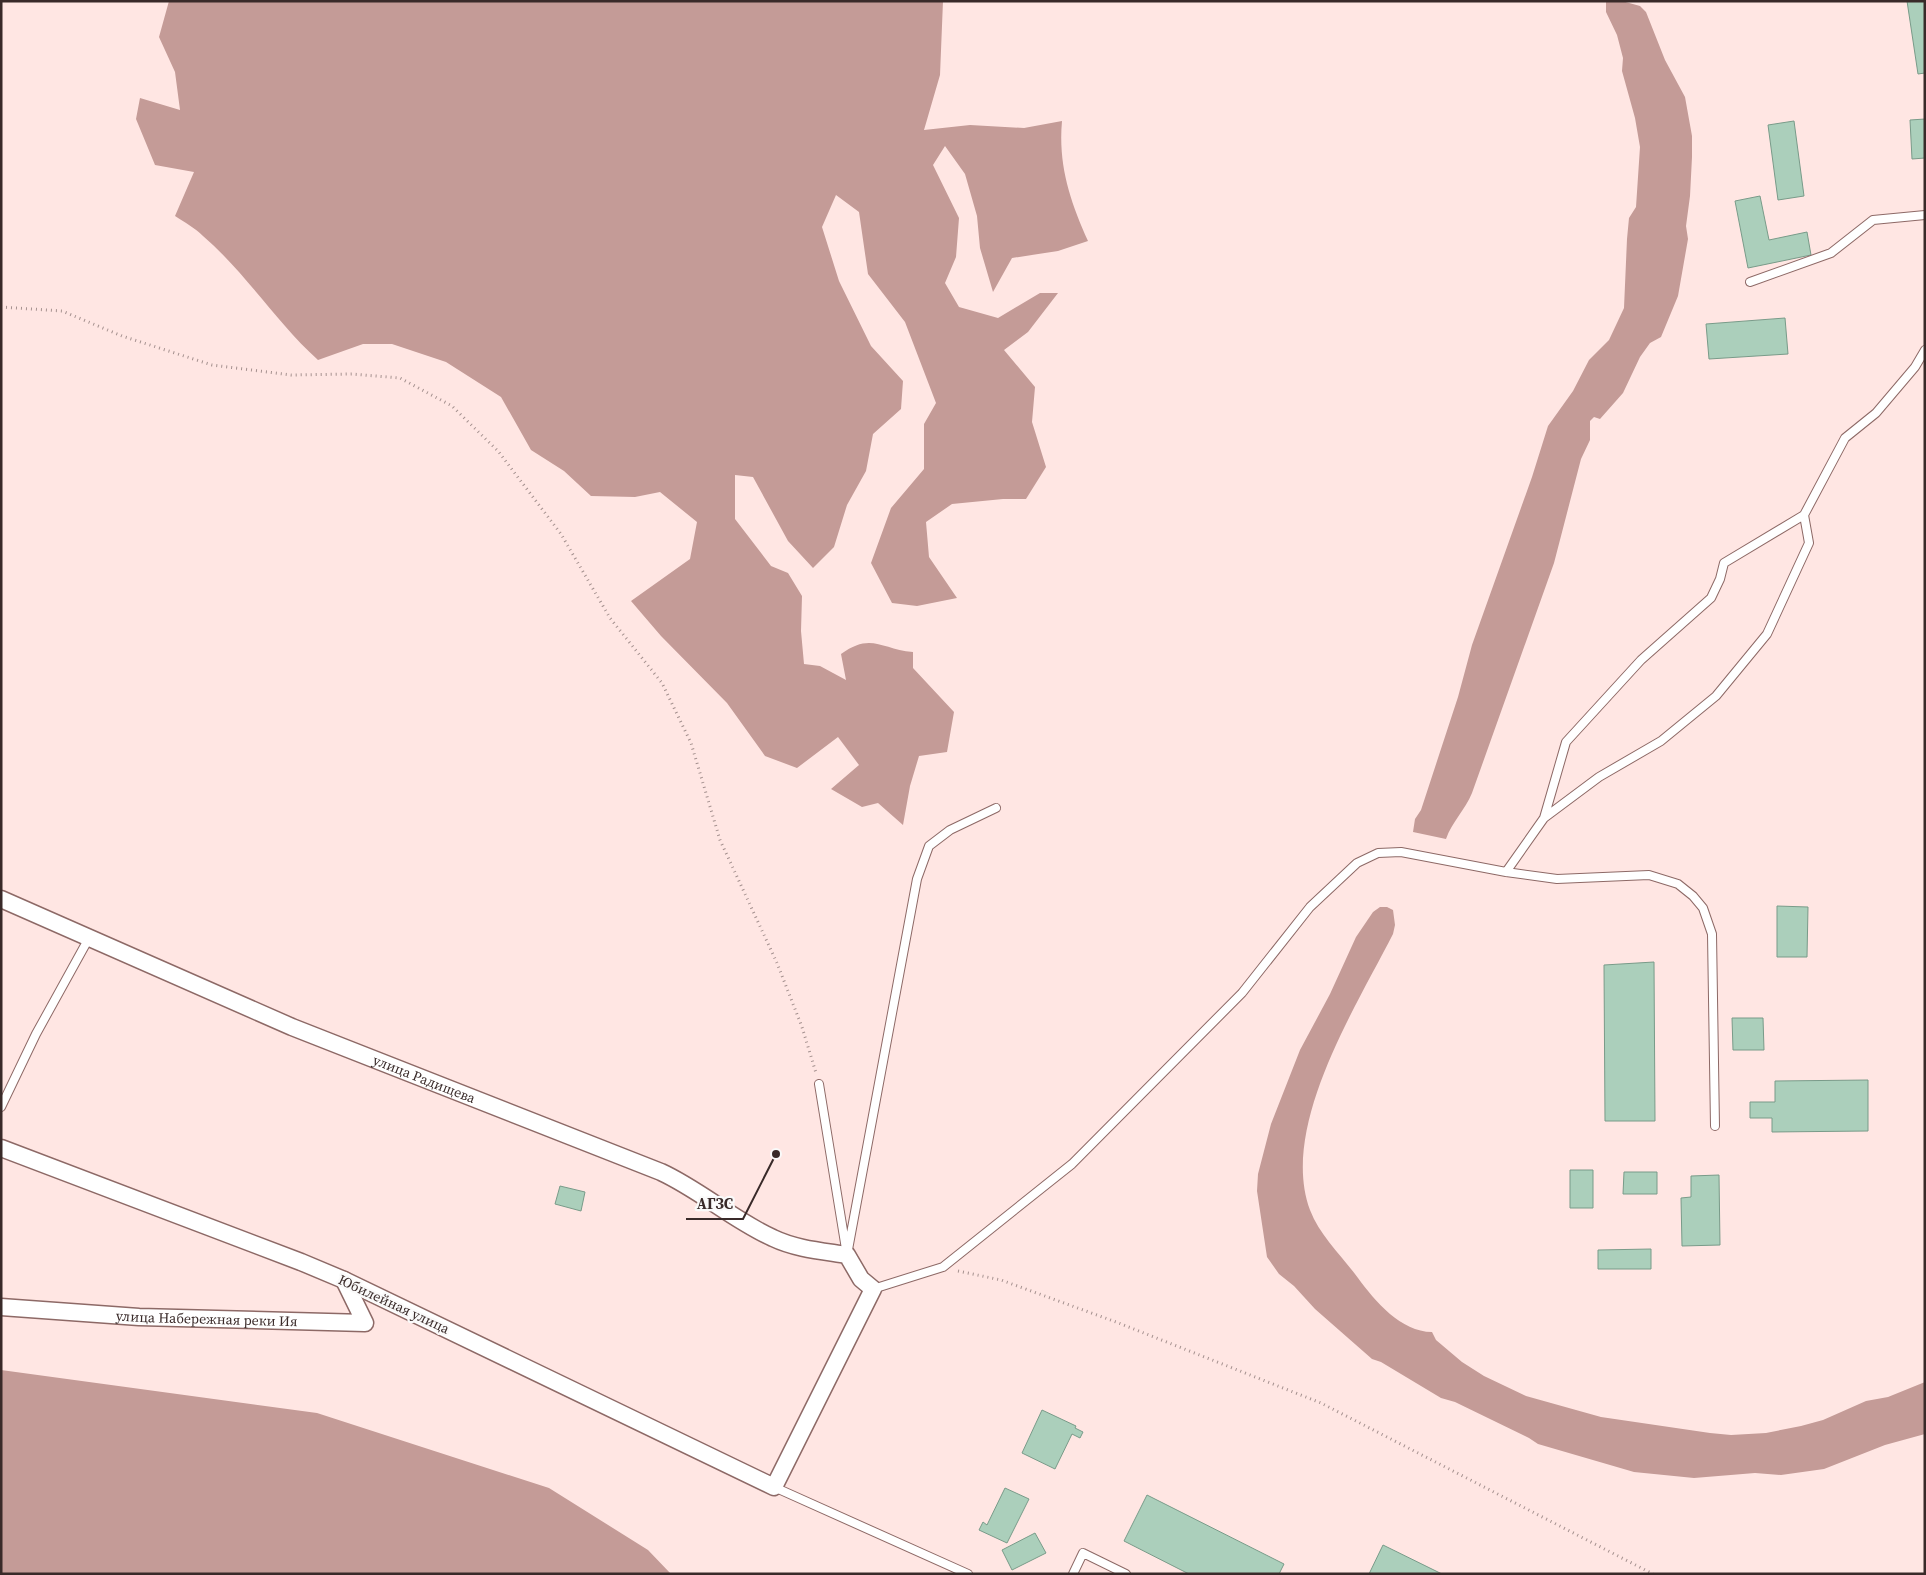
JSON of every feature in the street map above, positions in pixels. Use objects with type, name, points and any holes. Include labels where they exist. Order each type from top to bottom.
[{"type":"street","name":"улица Радищева","points":[[1,898],[292,1028],[661,1172],[701,1193],[736,1218],[772,1238],[802,1248],[847,1255]]},
{"type":"street","name":"Юбилейная улица","points":[[1,1148],[302,1262],[344,1280],[774,1487]]},
{"type":"street","points":[[774,1487],[873,1289],[860,1279],[847,1255]]},
{"type":"street","name":"улица Набережная реки Ия","points":[[1,1307],[139,1317],[365,1323],[344,1280]]},
{"type":"lane","points":[[1750,282],[1831,252],[1873,220],[1925,215]]},
{"type":"lane","points":[[1544,818],[1566,742],[1641,660],[1711,598],[1720,579],[1724,563],[1804,515],[1845,438],[1876,412],[1915,367],[1925,350]]},
{"type":"lane","points":[[1506,872],[1544,818],[1599,777],[1660,741],[1716,696],[1767,634],[1809,543],[1804,515]]},
{"type":"lane","points":[[847,1255],[917,879],[929,846],[950,830],[996,808]]},
{"type":"lane","points":[[873,1289],[943,1267],[1072,1164],[1242,993],[1310,907],[1357,863],[1378,853],[1401,852],[1506,872],[1557,878],[1649,875],[1678,884],[1693,896],[1703,908],[1712,934],[1715,1126]]},
{"type":"lane","points":[[1,1107],[36,1034],[90,937]]},
{"type":"lane","points":[[819,1084],[847,1255]]},
{"type":"lane","points":[[774,1487],[968,1574]]},
{"type":"lane","points":[[1073,1574],[1083,1552],[1126,1574]]},
{"type":"path","points":[[1,307],[62,311],[122,336],[212,365],[291,375],[352,374],[400,378],[452,406],[498,451],[555,526],[610,618],[662,683],[692,743],[720,840],[777,963],[802,1027],[819,1084]]},
{"type":"path","points":[[943,1267],[1002,1280],[1099,1315],[1321,1403],[1653,1574]]},
{"type":"shaded area","points":[[169,1],[943,1],[940,75],[924,130],[970,125],[1024,128],[1062,121],[1062,153],[1067,182],[1076,212],[1088,241],[1058,251],[1012,258],[993,292],[980,248],[977,216],[965,174],[945,146],[933,165],[959,218],[956,257],[945,283],[959,307],[998,318],[1040,293],[1058,293],[1028,332],[1004,350],[1035,387],[1032,422],[1046,467],[1026,499],[1003,499],[952,504],[926,522],[929,557],[957,598],[917,606],[892,603],[871,563],[891,508],[924,469],[924,424],[936,403],[905,322],[868,274],[859,212],[836,195],[822,227],[839,281],[871,346],[903,381],[901,409],[873,434],[866,471],[847,505],[834,547],[813,568],[788,541],[753,477],[735,475],[735,519],[771,566],[788,573],[802,596],[801,631],[804,664],[820,666],[846,680],[841,654],[851,647],[869,643],[913,652],[913,668],[954,712],[947,752],[919,756],[910,786],[903,825],[878,803],[862,807],[831,789],[859,765],[838,737],[797,768],[765,756],[727,703],[661,636],[631,601],[690,559],[697,522],[660,492],[635,497],[591,496],[564,471],[531,450],[501,397],[446,362],[392,344],[363,344],[318,360],[288,330],[219,250],[197,230],[175,216],[194,172],[155,165],[136,119],[140,98],[180,110],[175,72],[159,37]]},
{"type":"shaded area","points":[[1606,1],[1622,1],[1640,6],[1646,12],[1665,60],[1685,97],[1692,136],[1692,157],[1686,226],[1688,239],[1678,296],[1661,337],[1650,343],[1640,357],[1623,393],[1600,419],[1594,417],[1590,421],[1590,440],[1581,459],[1554,563],[1472,793],[1446,839],[1413,832],[1415,819],[1421,810],[1458,697],[1472,645],[1532,477],[1548,426],[1573,391],[1589,360],[1609,340],[1624,308],[1629,218],[1636,207],[1640,147],[1635,118],[1622,71],[1623,58],[1617,35],[1606,12]]},
{"type":"shaded area","points":[[1380,907],[1387,907],[1393,910],[1395,925],[1393,934],[1342,1032],[1326,1068],[1313,1105],[1305,1142],[1303,1177],[1310,1210],[1319,1228],[1365,1287],[1390,1314],[1410,1327],[1432,1332],[1436,1340],[1462,1362],[1484,1376],[1526,1396],[1601,1417],[1710,1433],[1731,1435],[1766,1433],[1823,1420],[1866,1401],[1888,1397],[1925,1382],[1925,1434],[1885,1445],[1824,1469],[1781,1475],[1755,1473],[1694,1478],[1634,1472],[1538,1444],[1455,1402],[1441,1398],[1381,1362],[1372,1359],[1315,1309],[1294,1286],[1279,1274],[1267,1257],[1257,1191],[1258,1174],[1271,1124],[1300,1050],[1330,994],[1356,937],[1373,912]]},
{"type":"shaded area","points":[[1,1370],[317,1413],[549,1488],[648,1550],[671,1574],[1,1574]]},
{"type":"building","points":[[1907,1],[1925,1],[1925,73],[1918,74]]},
{"type":"building","points":[[1925,119],[1925,158],[1912,159],[1910,120]]},
{"type":"building","points":[[1794,121],[1804,196],[1778,200],[1768,125]]},
{"type":"building","points":[[1760,196],[1769,240],[1807,232],[1811,255],[1748,268],[1735,201]]},
{"type":"building","points":[[1785,318],[1788,354],[1709,359],[1706,324]]},
{"type":"building","points":[[1777,906],[1808,907],[1807,957],[1777,957]]},
{"type":"building","points":[[1654,962],[1655,1121],[1605,1121],[1604,965]]},
{"type":"building","points":[[1732,1018],[1763,1018],[1764,1050],[1733,1050]]},
{"type":"building","points":[[1868,1080],[1868,1131],[1772,1132],[1772,1118],[1750,1118],[1750,1102],[1775,1102],[1775,1081]]},
{"type":"building","points":[[1570,1170],[1593,1170],[1593,1208],[1570,1208]]},
{"type":"building","points":[[1624,1172],[1657,1172],[1657,1194],[1623,1194]]},
{"type":"building","points":[[1719,1175],[1720,1245],[1682,1246],[1681,1198],[1691,1197],[1691,1176]]},
{"type":"building","points":[[560,1186],[585,1192],[581,1211],[555,1204]]},
{"type":"building","points":[[1651,1249],[1651,1269],[1598,1269],[1598,1250]]},
{"type":"building","points":[[1042,1410],[1076,1426],[1075,1428],[1083,1432],[1080,1438],[1072,1434],[1055,1469],[1022,1453]]},
{"type":"building","points":[[1005,1488],[1029,1499],[1007,1543],[979,1530],[983,1522],[987,1525]]},
{"type":"building","points":[[1147,1495],[1284,1564],[1279,1574],[1189,1574],[1124,1541]]},
{"type":"building","points":[[1035,1533],[1046,1553],[1012,1570],[1002,1550]]},
{"type":"building","points":[[1383,1545],[1442,1574],[1369,1574]]},
{"type":"place","name":"АГЗС","points":[[776,1154]]}]
